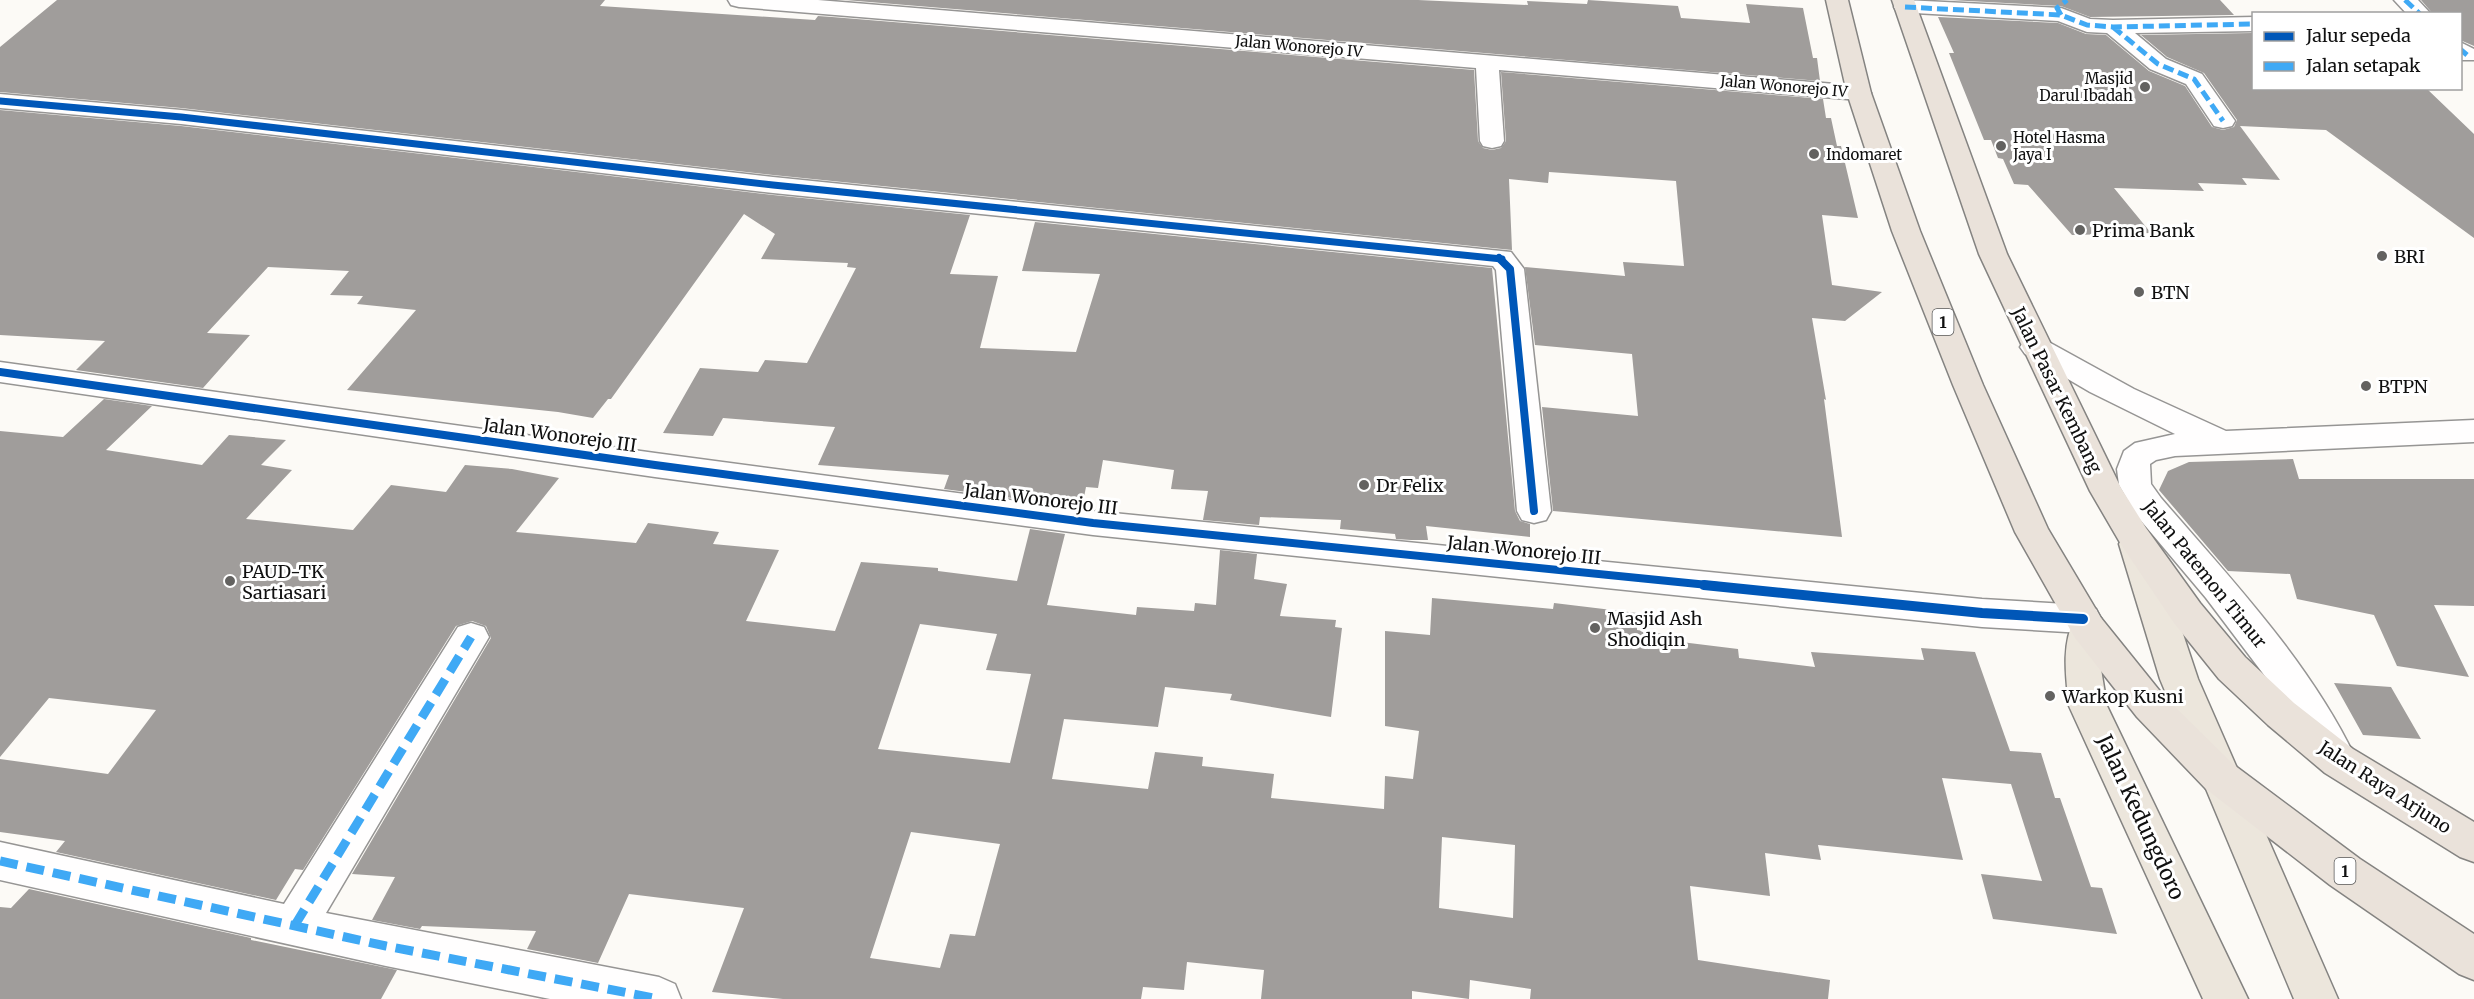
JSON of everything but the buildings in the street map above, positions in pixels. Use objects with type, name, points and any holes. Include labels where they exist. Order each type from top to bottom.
[{"type":"highway","name":"1","points":[[1838,0],[1859,93],[1906,231],[1968,385],[2032,532],[2085,624],[2150,706],[2220,777],[2311,847],[2474,959]]},
{"type":"highway","name":"Jalan Pasar Kembang","points":[[1904,3],[1993,254],[2106,491],[2134,537]]},
{"type":"highway","name":"Jalan Raya Arjuno","points":[[2134,537],[2187,613],[2232,668],[2281,714],[2339,761],[2474,844]]},
{"type":"main road","name":"Jalan Pasar Kembang","points":[[2134,537],[2179,679],[2220,777]]},
{"type":"main road","name":"Jalan Kedungdoro","points":[[2085,624],[2084,669],[2088,706],[2226,999]]},
{"type":"main road","points":[[2220,777],[2316,999]]},
{"type":"street","name":"Jalan Wonorejo IV","points":[[739,0],[1042,15],[1487,61],[1859,93]]},
{"type":"street","points":[[2406,0],[2418,12]]},
{"type":"street","points":[[1904,3],[2064,7],[2087,26],[2252,24]]},
{"type":"street","points":[[2113,27],[2158,64],[2194,79],[2223,121]]},
{"type":"street","points":[[1487,61],[1492,141]]},
{"type":"street","points":[[0,101],[192,118],[773,185],[1501,258],[1510,269],[1534,511]]},
{"type":"street","name":"Jalan Patemon Timur","points":[[2036,347],[2078,373],[2141,406],[2223,442]]},
{"type":"street","name":"Jalan Wonorejo III","points":[[0,372],[655,465],[1093,523],[2085,624]]},
{"type":"street","name":"Jalan Patemon Timur","points":[[2339,761],[2299,693],[2218,588],[2149,507],[2135,485],[2133,469],[2135,459],[2146,451],[2175,445],[2474,431]]},
{"type":"street","points":[[295,925],[471,637]]},
{"type":"street","points":[[0,861],[386,946],[659,999]]},
{"type":"marked path","points":[[2061,15],[2057,8],[2067,0]]},
{"type":"marked path","points":[[2405,0],[2418,12]]},
{"type":"marked path","points":[[1905,7],[2061,15],[2087,25],[2113,27],[2252,24]]},
{"type":"marked path","points":[[2113,27],[2158,64],[2194,79],[2223,121]]},
{"type":"marked path","points":[[2462,51],[2467,55]]},
{"type":"marked path","points":[[295,925],[471,637]]},
{"type":"marked path","points":[[0,861],[386,946],[659,999]]},
{"type":"cycle path","points":[[0,101],[181,117],[773,185],[1501,258],[1510,269],[1534,511]]},
{"type":"cycle path","points":[[0,372],[655,465],[1093,523],[1982,613],[2083,619]]},
{"type":"place","name":"Masjid Darul Ibadah","points":[[2145,87]]},
{"type":"place","name":"Hotel Hasma Jaya I","points":[[2001,146]]},
{"type":"place","name":"Indomaret","points":[[1814,154]]},
{"type":"place","name":"Prima Bank","points":[[2080,230]]},
{"type":"place","name":"BRI","points":[[2382,256]]},
{"type":"place","name":"BTN","points":[[2139,292]]},
{"type":"place","name":"BTPN","points":[[2366,386]]},
{"type":"place","name":"Dr Felix","points":[[1364,485]]},
{"type":"place","name":"PAUD-TK Sartiasari","points":[[230,581]]},
{"type":"place","name":"Masjid Ash Shodiqin","points":[[1595,628]]},
{"type":"place","name":"Warkop Kusni","points":[[2050,696]]}]
